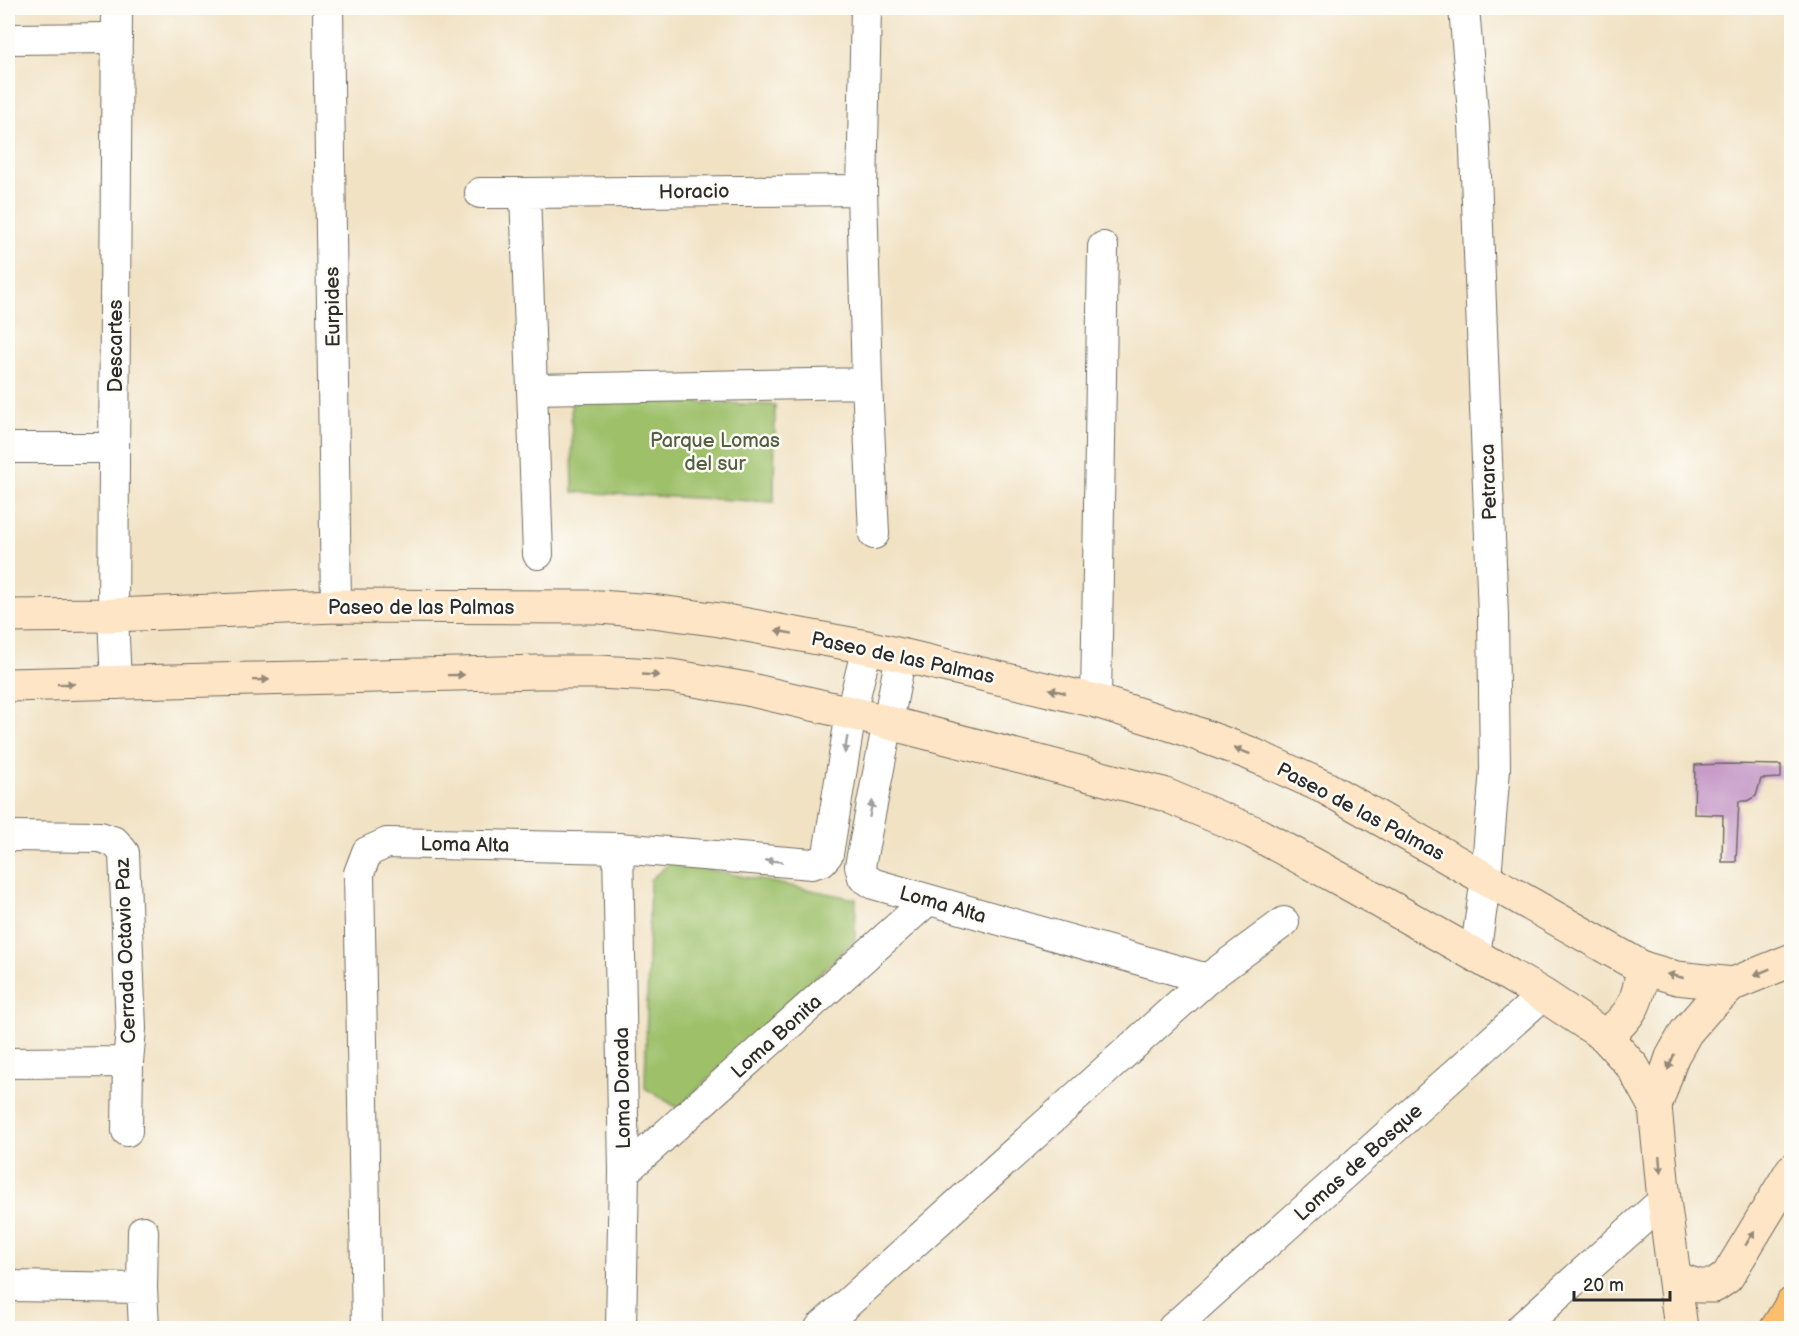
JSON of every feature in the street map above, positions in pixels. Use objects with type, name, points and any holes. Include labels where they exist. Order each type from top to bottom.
[{"type":"highway","points":[[1777,1329],[1791,1304]]},
{"type":"street","name":"Descartes","points":[[116,684],[113,615],[117,8]]},
{"type":"street","name":"Eurpides","points":[[328,8],[336,606]]},
{"type":"street","points":[[866,8],[862,190],[874,534]]},
{"type":"street","name":"Petrarca","points":[[1464,8],[1474,124],[1493,615],[1495,769],[1486,878],[1475,955]]},
{"type":"street","points":[[8,39],[117,38]]},
{"type":"street","name":"Horacio","points":[[480,193],[862,190]]},
{"type":"street","points":[[525,193],[538,554]]},
{"type":"street","points":[[1096,701],[1102,247]]},
{"type":"street","points":[[532,389],[867,382]]},
{"type":"street","points":[[8,448],[114,448]]},
{"type":"street","name":"Paseo de las Palmas","points":[[8,616],[113,615],[336,606],[549,606],[652,611],[720,620],[867,647],[1096,701],[1239,749],[1326,788],[1642,968],[1677,978],[1733,984]]},
{"type":"street","name":"Loma Alta","points":[[367,1329],[359,873],[367,852],[387,843],[618,848],[812,864],[822,861],[828,854],[851,713],[867,647]]},
{"type":"street","name":"Loma Alta","points":[[901,655],[860,866],[863,877],[874,884],[927,900],[1207,979]]},
{"type":"street","name":"Paseo de las Palmas","points":[[8,685],[599,672],[672,676],[726,685],[851,713],[1163,794],[1253,832],[1342,880],[1475,955],[1605,1036],[1634,1067],[1655,1107],[1664,1200],[1681,1329]]},
{"type":"street","name":"Cerrada Octavio Paz","points":[[8,836],[100,837],[115,842],[124,853],[131,1029],[127,1131]]},
{"type":"street","name":"Loma Dorada","points":[[618,848],[624,1172],[621,1329]]},
{"type":"street","name":"Loma Bonita","points":[[624,1172],[927,900]]},
{"type":"street","points":[[820,1329],[1207,979],[1284,922]]},
{"type":"street","name":"Paseo de las Palmas","points":[[1655,1107],[1672,1057],[1686,1032],[1706,1009],[1733,984],[1791,960]]},
{"type":"street","points":[[1605,1036],[1619,1025],[1636,1003],[1642,968]]},
{"type":"street","name":"Lomas de Bosque","points":[[1173,1329],[1543,996]]},
{"type":"street","name":"Cerrada Octavio Paz","points":[[8,1063],[129,1062]]},
{"type":"street","points":[[1675,1278],[1698,1286],[1714,1286],[1727,1277],[1791,1170]]},
{"type":"street","points":[[1521,1329],[1664,1200]]},
{"type":"street","points":[[143,1231],[144,1329]]},
{"type":"street","points":[[8,1286],[142,1288]]},
{"type":"green space","name":"Parque Lomas del sur","points":[[571,398],[775,405],[774,502],[573,492]]},
{"type":"green space","points":[[671,862],[856,899],[855,940],[678,1108],[645,1088],[650,880]]},
{"type":"building","points":[[1695,765],[1781,765],[1781,778],[1761,779],[1756,796],[1747,801],[1739,801],[1736,862],[1722,862],[1723,815],[1694,814]]}]
